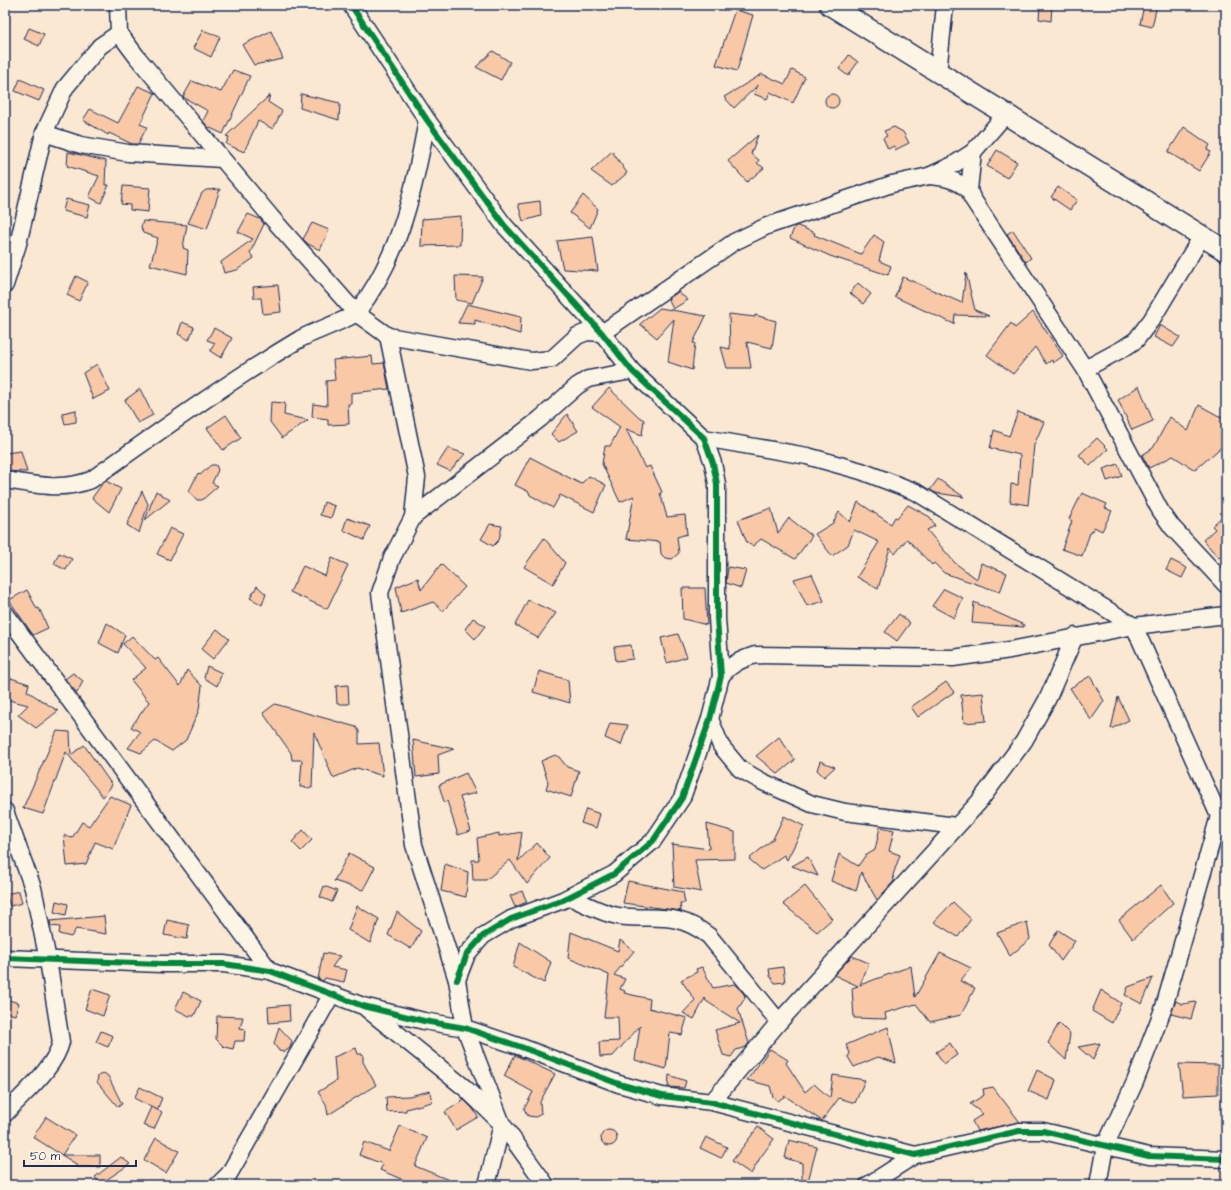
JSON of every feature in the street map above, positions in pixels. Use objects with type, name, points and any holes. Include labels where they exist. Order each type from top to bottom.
[{"type":"street","points":[[118,5],[119,33],[137,57],[222,159],[356,313],[388,336],[530,361],[552,359],[577,336],[587,332],[602,333],[734,242],[767,226],[892,184],[929,176],[944,177],[953,180],[969,190],[994,234],[1085,369],[1160,510],[1172,527],[1226,585]]},
{"type":"street","points":[[351,5],[427,120],[504,225],[602,333],[632,371],[704,438],[713,463],[717,490],[717,618],[721,676],[710,719],[682,798],[653,841],[614,874],[570,897],[511,919],[482,936],[467,954],[457,980]]},
{"type":"street","points":[[830,5],[1226,251]]},
{"type":"street","points":[[938,73],[945,5]]},
{"type":"street","points":[[5,285],[18,244],[44,133],[65,88],[100,46],[119,33]]},
{"type":"street","points":[[929,176],[973,152],[1005,115]]},
{"type":"street","points":[[5,480],[51,487],[79,485],[91,480],[204,400],[301,338],[356,313],[379,278],[402,226],[417,176],[427,120]]},
{"type":"street","points":[[44,133],[81,145],[128,153],[222,159]]},
{"type":"street","points":[[969,190],[973,152]]},
{"type":"street","points":[[1085,369],[1136,340],[1152,319],[1202,236]]},
{"type":"street","points":[[388,336],[417,477],[413,517],[392,558],[380,593],[414,845],[457,980],[465,1028],[502,1124],[487,1185]]},
{"type":"street","points":[[413,517],[534,423],[576,386],[588,379],[632,371]]},
{"type":"street","points":[[704,438],[807,456],[861,471],[916,492],[1134,626],[1224,816],[1164,1007],[1135,1082],[1105,1146],[1098,1185]]},
{"type":"street","points":[[5,613],[270,971]]},
{"type":"street","points":[[721,676],[728,667],[738,660],[755,655],[952,658],[1010,650],[1075,636],[1134,626],[1226,615]]},
{"type":"street","points":[[712,1102],[779,1022],[978,802],[1024,741],[1048,698],[1075,636]]},
{"type":"street","points":[[710,719],[721,746],[740,769],[763,782],[812,804],[845,812],[956,826]]},
{"type":"street","points":[[5,811],[33,888],[48,960],[61,1042],[59,1054],[5,1114]]},
{"type":"street","points":[[570,897],[604,913],[619,916],[651,916],[672,919],[685,921],[696,927],[709,936],[779,1022]]},
{"type":"street","points":[[5,958],[161,964],[224,964],[270,971],[362,1006],[465,1028],[521,1046],[619,1084],[662,1096],[712,1102],[915,1155]]},
{"type":"street","points":[[218,1185],[229,1174],[332,994]]},
{"type":"street","points":[[362,1006],[465,1088],[502,1124],[546,1185]]},
{"type":"street","points":[[868,1185],[915,1155],[1019,1131],[1042,1131],[1149,1156],[1226,1158]]},
{"type":"building","points":[[1040,5],[1052,5],[1051,21],[1039,19]]},
{"type":"building","points":[[1144,5],[1157,5],[1152,27],[1140,24]]},
{"type":"building","points":[[735,10],[753,15],[737,71],[716,65]]},
{"type":"building","points":[[29,28],[44,34],[39,46],[24,39]]},
{"type":"building","points":[[203,30],[220,37],[211,57],[193,48]]},
{"type":"building","points":[[271,31],[283,59],[254,65],[242,45]]},
{"type":"building","points":[[493,51],[510,62],[501,80],[476,67]]},
{"type":"building","points":[[849,55],[858,62],[848,76],[839,69]]},
{"type":"building","points":[[233,70],[250,76],[223,134],[208,127],[203,121],[208,111],[183,97],[192,81],[221,92]]},
{"type":"building","points":[[792,70],[805,77],[793,103],[770,92],[767,99],[754,94],[758,85],[734,108],[724,97],[762,74],[785,84]]},
{"type":"building","points":[[20,79],[44,90],[39,101],[15,91]]},
{"type":"building","points":[[138,86],[155,93],[140,124],[147,127],[138,144],[132,144],[109,133],[108,135],[83,120],[90,109],[118,123]]},
{"type":"building","points":[[301,94],[340,103],[339,120],[300,108]]},
{"type":"building","points":[[832,94],[837,96],[839,101],[837,106],[832,108],[827,106],[825,101],[827,96]]},
{"type":"building","points":[[270,95],[268,102],[282,111],[273,129],[258,121],[244,152],[226,144],[229,137],[226,136]]},
{"type":"building","points":[[894,127],[903,132],[909,143],[895,150],[894,146],[888,149],[883,138],[887,136],[884,131]]},
{"type":"building","points":[[1184,127],[1210,145],[1207,150],[1211,152],[1199,171],[1168,152]]},
{"type":"building","points":[[758,135],[751,154],[759,160],[757,163],[764,168],[747,182],[728,161]]},
{"type":"building","points":[[997,150],[1017,162],[1007,178],[987,166]]},
{"type":"building","points":[[612,151],[627,173],[612,186],[591,171]]},
{"type":"building","points":[[68,152],[106,161],[105,185],[109,185],[101,203],[89,197],[99,176],[67,166]]},
{"type":"building","points":[[123,186],[150,188],[148,212],[130,210],[130,205],[121,204]]},
{"type":"building","points":[[1058,187],[1077,200],[1070,210],[1051,197]]},
{"type":"building","points":[[220,189],[207,229],[188,223],[202,193],[206,190]]},
{"type":"building","points":[[583,195],[598,209],[590,228],[570,213]]},
{"type":"building","points":[[66,199],[90,205],[87,217],[63,211]]},
{"type":"building","points":[[540,201],[541,216],[523,221],[518,204]]},
{"type":"building","points":[[248,214],[260,219],[264,224],[250,253],[254,258],[237,270],[224,273],[221,262],[253,239],[238,232]]},
{"type":"building","points":[[461,216],[460,245],[421,246],[422,219]]},
{"type":"building","points":[[143,221],[187,225],[183,248],[188,250],[187,274],[150,265],[158,238],[143,233],[141,227]]},
{"type":"building","points":[[312,223],[329,230],[320,250],[308,244],[303,239]]},
{"type":"building","points":[[795,226],[815,233],[814,235],[861,254],[874,235],[884,242],[879,261],[891,266],[888,275],[830,256],[790,238]]},
{"type":"building","points":[[1013,230],[1031,258],[1026,262],[1007,234]]},
{"type":"building","points":[[593,237],[598,271],[563,269],[557,241]]},
{"type":"building","points":[[966,273],[975,310],[989,316],[955,315],[954,324],[895,297],[903,277],[962,303]]},
{"type":"building","points":[[76,276],[88,282],[79,301],[67,295]]},
{"type":"building","points":[[455,276],[483,277],[472,303],[456,300]]},
{"type":"building","points":[[858,283],[871,294],[863,304],[850,293]]},
{"type":"building","points":[[278,285],[281,312],[263,314],[261,298],[254,298],[253,287]]},
{"type":"building","points":[[678,292],[688,300],[673,309],[668,299]]},
{"type":"building","points":[[467,304],[521,317],[520,334],[475,320],[475,324],[458,323]]},
{"type":"building","points":[[660,308],[706,316],[693,343],[695,343],[692,370],[668,362],[674,319],[657,338],[640,324]]},
{"type":"building","points":[[1033,312],[1063,356],[1053,363],[1052,360],[1046,364],[1035,347],[1013,374],[987,355],[1011,323],[1015,328]]},
{"type":"building","points":[[729,314],[755,317],[755,315],[776,321],[772,348],[747,342],[751,368],[727,368],[721,347],[730,349]]},
{"type":"building","points":[[182,322],[194,327],[189,340],[178,334]]},
{"type":"building","points":[[1160,325],[1180,337],[1173,347],[1154,337]]},
{"type":"building","points":[[214,328],[232,338],[221,358],[210,351],[215,343],[207,340]]},
{"type":"building","points":[[372,356],[373,364],[384,363],[389,389],[351,393],[351,404],[348,404],[349,424],[328,425],[328,419],[312,417],[313,404],[327,406],[326,381],[335,380],[333,360]]},
{"type":"building","points":[[97,364],[110,391],[93,399],[83,373]]},
{"type":"building","points":[[1139,386],[1153,421],[1132,430],[1118,400]]},
{"type":"building","points":[[609,388],[644,420],[642,435],[626,429],[645,468],[650,466],[662,492],[660,493],[667,517],[685,515],[687,534],[677,537],[679,553],[672,559],[665,558],[661,554],[660,542],[626,539],[634,496],[620,502],[602,464],[605,446],[610,446],[620,427],[592,407]]},
{"type":"building","points":[[140,389],[153,415],[138,423],[125,400]]},
{"type":"building","points":[[271,402],[285,403],[284,415],[308,420],[282,438],[270,422]]},
{"type":"building","points":[[1199,405],[1226,420],[1226,443],[1195,470],[1173,456],[1149,468],[1142,455],[1153,448],[1170,417],[1188,431]]},
{"type":"building","points":[[76,410],[76,422],[65,424],[62,413]]},
{"type":"building","points":[[1018,412],[1044,422],[1034,445],[1028,505],[1010,502],[1011,484],[1018,485],[1020,455],[990,448],[994,430],[1009,436]]},
{"type":"building","points":[[567,414],[578,431],[559,442],[551,434]]},
{"type":"building","points":[[226,415],[241,438],[223,450],[207,428]]},
{"type":"building","points":[[1097,438],[1108,449],[1090,466],[1079,455]]},
{"type":"building","points":[[448,448],[465,454],[450,471],[437,465]]},
{"type":"building","points":[[21,451],[27,472],[5,471],[5,453]]},
{"type":"building","points":[[530,457],[581,484],[589,476],[606,485],[594,512],[560,495],[553,508],[530,495],[529,492],[515,485]]},
{"type":"building","points":[[1118,464],[1122,476],[1107,481],[1103,469]]},
{"type":"building","points":[[211,465],[216,465],[218,470],[212,483],[218,486],[202,500],[197,500],[189,491],[198,473],[200,475]]},
{"type":"building","points":[[938,479],[964,497],[936,493],[930,490]]},
{"type":"building","points":[[106,481],[121,489],[109,512],[92,498]]},
{"type":"building","points":[[142,491],[148,504],[139,533],[127,525]]},
{"type":"building","points":[[156,491],[170,500],[145,520]]},
{"type":"building","points":[[1082,493],[1107,504],[1105,508],[1112,511],[1102,531],[1094,527],[1093,531],[1091,530],[1082,556],[1062,549],[1072,521],[1069,519]]},
{"type":"building","points":[[324,502],[335,506],[331,518],[320,515]]},
{"type":"building","points":[[858,502],[891,524],[895,517],[897,518],[908,505],[930,517],[935,526],[927,530],[955,563],[977,579],[981,563],[1007,573],[1000,592],[944,573],[934,563],[932,565],[907,539],[895,554],[890,548],[878,589],[857,577],[879,542],[854,530],[848,545],[832,556],[815,534],[833,523],[839,512],[850,522]]},
{"type":"building","points":[[771,508],[778,533],[789,518],[812,536],[795,559],[761,539],[753,546],[747,543],[738,520]]},
{"type":"building","points":[[1226,513],[1226,551],[1219,558],[1203,540],[1215,529],[1212,526]]},
{"type":"building","points":[[347,518],[370,526],[364,540],[343,530]]},
{"type":"building","points":[[490,524],[502,526],[499,540],[493,546],[481,539]]},
{"type":"building","points":[[170,528],[183,534],[170,560],[157,554]]},
{"type":"building","points":[[544,538],[565,563],[553,584],[524,567]]},
{"type":"building","points":[[59,553],[72,559],[66,570],[54,564]]},
{"type":"building","points":[[332,558],[348,565],[327,609],[290,592],[303,566],[325,576]]},
{"type":"building","points":[[1171,560],[1187,568],[1182,578],[1166,570]]},
{"type":"building","points":[[441,564],[465,587],[443,611],[433,602],[401,613],[396,587],[418,578],[421,590]]},
{"type":"building","points":[[728,567],[746,570],[741,588],[726,583]]},
{"type":"building","points":[[812,574],[824,601],[807,606],[794,579]]},
{"type":"building","points":[[257,586],[266,594],[262,605],[250,598]]},
{"type":"building","points":[[682,588],[705,588],[707,625],[683,619]]},
{"type":"building","points":[[944,589],[963,598],[954,618],[932,606]]},
{"type":"building","points":[[27,590],[37,609],[39,608],[48,628],[33,635],[9,600]]},
{"type":"building","points":[[528,600],[556,613],[538,638],[515,625]]},
{"type":"building","points":[[974,602],[1024,625],[1024,627],[972,623]]},
{"type":"building","points":[[899,614],[910,623],[897,641],[885,632]]},
{"type":"building","points":[[473,618],[485,626],[475,639],[465,629]]},
{"type":"building","points":[[107,623],[125,635],[118,653],[99,643]]},
{"type":"building","points":[[217,629],[229,639],[213,659],[201,649]]},
{"type":"building","points":[[678,634],[687,657],[667,663],[661,638]]},
{"type":"building","points":[[132,636],[155,660],[158,658],[180,686],[187,670],[202,686],[199,710],[186,740],[172,751],[155,741],[141,753],[128,748],[140,732],[131,727],[149,702],[131,680],[146,668],[123,644]]},
{"type":"building","points":[[631,645],[633,659],[616,661],[614,647]]},
{"type":"building","points":[[207,666],[222,673],[217,686],[204,678]]},
{"type":"building","points":[[539,671],[568,680],[570,703],[533,692]]},
{"type":"building","points":[[73,673],[83,681],[77,693],[65,679]]},
{"type":"building","points":[[1090,676],[1104,701],[1091,720],[1070,688]]},
{"type":"building","points":[[11,678],[29,684],[27,691],[58,711],[36,728],[18,715],[28,705],[5,699]]},
{"type":"building","points":[[946,682],[954,692],[918,717],[911,707]]},
{"type":"building","points":[[348,685],[349,704],[337,704],[336,686]]},
{"type":"building","points":[[983,693],[986,721],[964,723],[961,695]]},
{"type":"building","points":[[1118,697],[1129,720],[1111,729]]},
{"type":"building","points":[[275,704],[356,727],[359,731],[359,744],[379,743],[383,776],[357,768],[333,778],[314,732],[312,788],[300,787],[302,760],[292,760],[291,753],[263,713]]},
{"type":"building","points":[[610,723],[628,725],[621,745],[605,738]]},
{"type":"building","points":[[57,731],[70,732],[71,755],[84,745],[112,785],[103,797],[66,752],[43,814],[23,808]]},
{"type":"building","points":[[779,737],[795,760],[778,774],[756,756]]},
{"type":"building","points":[[413,740],[454,749],[438,755],[439,774],[416,777]]},
{"type":"building","points":[[555,755],[559,757],[567,767],[579,771],[571,797],[546,789],[548,782],[541,761]]},
{"type":"building","points":[[820,761],[835,767],[824,777],[817,770]]},
{"type":"building","points":[[466,773],[476,793],[460,797],[471,831],[458,835],[447,801],[444,802],[439,785]]},
{"type":"building","points":[[110,796],[131,805],[113,849],[95,842],[86,864],[67,866],[64,835],[72,838],[82,822],[89,826]]},
{"type":"building","points":[[586,809],[600,814],[596,828],[581,823]]},
{"type":"building","points":[[784,816],[804,826],[787,860],[784,855],[762,870],[749,859],[773,839]]},
{"type":"building","points":[[707,824],[735,832],[735,859],[695,860],[701,892],[674,887],[672,844],[709,849]]},
{"type":"building","points":[[880,827],[894,830],[889,851],[900,855],[893,875],[894,881],[877,900],[861,872],[856,891],[831,881],[839,854],[858,866],[865,856],[875,850]]},
{"type":"building","points":[[303,830],[312,840],[301,851],[292,842]]},
{"type":"building","points":[[522,832],[518,861],[537,843],[550,858],[527,884],[510,860],[486,880],[473,880],[472,860],[479,860],[477,838],[499,833],[499,836]]},
{"type":"building","points":[[349,853],[375,867],[363,890],[334,881]]},
{"type":"building","points":[[808,857],[818,876],[792,866]]},
{"type":"building","points":[[445,864],[468,872],[466,897],[441,891]]},
{"type":"building","points":[[628,881],[683,892],[685,903],[680,903],[681,911],[623,903]]},
{"type":"building","points":[[1161,885],[1173,903],[1133,939],[1119,920]]},
{"type":"building","points":[[324,886],[337,891],[332,902],[320,897]]},
{"type":"building","points":[[805,886],[832,919],[817,932],[783,904]]},
{"type":"building","points":[[19,891],[22,903],[10,906],[6,894]]},
{"type":"building","points":[[522,891],[527,902],[515,907],[510,896]]},
{"type":"building","points":[[56,901],[68,904],[66,915],[54,912]]},
{"type":"building","points":[[953,902],[971,919],[958,937],[934,922]]},
{"type":"building","points":[[357,906],[379,919],[370,943],[348,930]]},
{"type":"building","points":[[397,912],[421,931],[411,949],[388,935]]},
{"type":"building","points":[[104,916],[106,934],[76,929],[71,937],[59,934],[60,927],[51,926],[50,921]]},
{"type":"building","points":[[167,920],[189,925],[187,939],[164,935]]},
{"type":"building","points":[[1027,922],[1030,939],[1010,956],[997,933]]},
{"type":"building","points":[[1058,930],[1075,941],[1061,961],[1049,945]]},
{"type":"building","points":[[571,932],[618,951],[620,940],[634,951],[614,975],[625,979],[620,989],[625,991],[624,993],[650,999],[649,1008],[687,1018],[682,1035],[670,1033],[666,1069],[635,1060],[640,1026],[613,1056],[600,1057],[599,1042],[619,1041],[618,1017],[604,1017],[609,975],[568,958]]},
{"type":"building","points":[[520,942],[551,962],[544,983],[513,967]]},
{"type":"building","points":[[323,953],[340,956],[332,967],[347,970],[344,982],[325,978],[323,981],[318,979]]},
{"type":"building","points":[[940,953],[971,968],[960,981],[975,988],[961,1015],[930,1022],[916,1004],[885,1013],[886,1019],[854,1018],[852,988],[858,986],[834,975],[852,956],[869,963],[860,985],[911,966],[915,997]]},
{"type":"building","points":[[702,967],[713,988],[735,984],[744,994],[745,998],[738,1009],[749,1043],[746,1047],[736,1050],[731,1057],[723,1055],[715,1030],[740,1023],[706,1001],[705,998],[694,1019],[683,1013],[695,1000],[681,980],[697,972],[696,969]]},
{"type":"building","points":[[783,967],[785,982],[775,983],[770,976],[769,969]]},
{"type":"building","points":[[1153,978],[1142,1004],[1125,995],[1128,987]]},
{"type":"building","points":[[92,989],[110,995],[103,1016],[85,1009]]},
{"type":"building","points":[[1101,990],[1121,1003],[1112,1023],[1092,1011]]},
{"type":"building","points":[[183,992],[201,1001],[194,1016],[189,1016],[175,1009]]},
{"type":"building","points":[[5,999],[19,1003],[15,1015],[5,1012]]},
{"type":"building","points":[[1176,1001],[1182,1004],[1196,1002],[1191,1019],[1171,1014]]},
{"type":"building","points":[[289,1005],[290,1021],[269,1023],[268,1007]]},
{"type":"building","points":[[217,1016],[243,1017],[240,1028],[245,1029],[244,1041],[235,1041],[233,1049],[224,1047],[216,1039]]},
{"type":"building","points":[[1059,1023],[1070,1034],[1066,1060],[1048,1043]]},
{"type":"building","points":[[279,1027],[292,1041],[290,1048],[284,1052],[279,1051],[274,1044]]},
{"type":"building","points":[[888,1027],[896,1063],[878,1057],[854,1067],[848,1057],[850,1053],[846,1045]]},
{"type":"building","points":[[101,1031],[113,1036],[108,1047],[96,1042]]},
{"type":"building","points":[[950,1043],[957,1055],[944,1064],[936,1052]]},
{"type":"building","points":[[1100,1043],[1093,1060],[1078,1047]]},
{"type":"building","points":[[356,1048],[358,1054],[363,1054],[363,1062],[376,1085],[328,1115],[326,1104],[318,1092],[336,1081],[334,1057]]},
{"type":"building","points":[[770,1049],[788,1060],[786,1063],[805,1092],[814,1084],[830,1098],[833,1075],[865,1080],[855,1103],[839,1098],[822,1121],[785,1096],[778,1101],[773,1097],[770,1086],[747,1080]]},
{"type":"building","points":[[515,1055],[555,1074],[540,1102],[541,1114],[536,1117],[528,1116],[524,1109],[533,1092],[504,1076]]},
{"type":"building","points":[[1179,1064],[1218,1065],[1218,1094],[1183,1096]]},
{"type":"building","points":[[1037,1070],[1056,1080],[1049,1100],[1028,1091]]},
{"type":"building","points":[[104,1073],[108,1076],[122,1104],[118,1107],[97,1082],[98,1076]]},
{"type":"building","points":[[669,1075],[686,1081],[684,1088],[668,1087]]},
{"type":"building","points":[[140,1087],[162,1098],[157,1110],[134,1098]]},
{"type":"building","points":[[993,1087],[1020,1122],[977,1131],[972,1121],[983,1114],[970,1104],[984,1095],[983,1089]]},
{"type":"building","points":[[430,1091],[432,1102],[406,1109],[406,1111],[387,1112],[386,1097],[409,1096]]},
{"type":"building","points":[[464,1100],[473,1109],[478,1117],[456,1130],[445,1112]]},
{"type":"building","points":[[151,1107],[162,1112],[154,1129],[143,1125]]},
{"type":"building","points":[[46,1117],[75,1135],[62,1155],[100,1155],[100,1167],[76,1167],[76,1164],[33,1137]]},
{"type":"building","points":[[400,1126],[427,1138],[415,1166],[461,1185],[415,1185],[380,1170],[383,1164],[359,1155],[364,1142],[389,1151]]},
{"type":"building","points":[[758,1127],[774,1139],[760,1158],[751,1174],[732,1161]]},
{"type":"building","points":[[609,1130],[616,1135],[617,1138],[612,1145],[609,1146],[602,1141],[601,1138],[606,1131]]},
{"type":"building","points":[[706,1137],[727,1147],[721,1158],[700,1148]]},
{"type":"building","points":[[156,1138],[179,1151],[166,1173],[144,1160]]},
{"type":"building","points":[[789,1140],[817,1147],[807,1185],[802,1185],[802,1163],[785,1158]]},
{"type":"building","points":[[121,1157],[130,1164],[100,1184],[95,1177]]},
{"type":"cycle path","points":[[351,5],[427,120],[504,225],[602,333],[632,371],[704,438],[713,463],[717,484],[717,618],[721,676],[710,719],[682,798],[653,841],[614,874],[563,900],[511,919],[483,936],[467,954],[457,980]]},
{"type":"cycle path","points":[[5,958],[161,964],[224,964],[270,971],[363,1006],[424,1021],[465,1028],[521,1047],[619,1084],[662,1096],[712,1102],[915,1155],[1019,1131],[1043,1131],[1149,1156],[1226,1159]]}]
